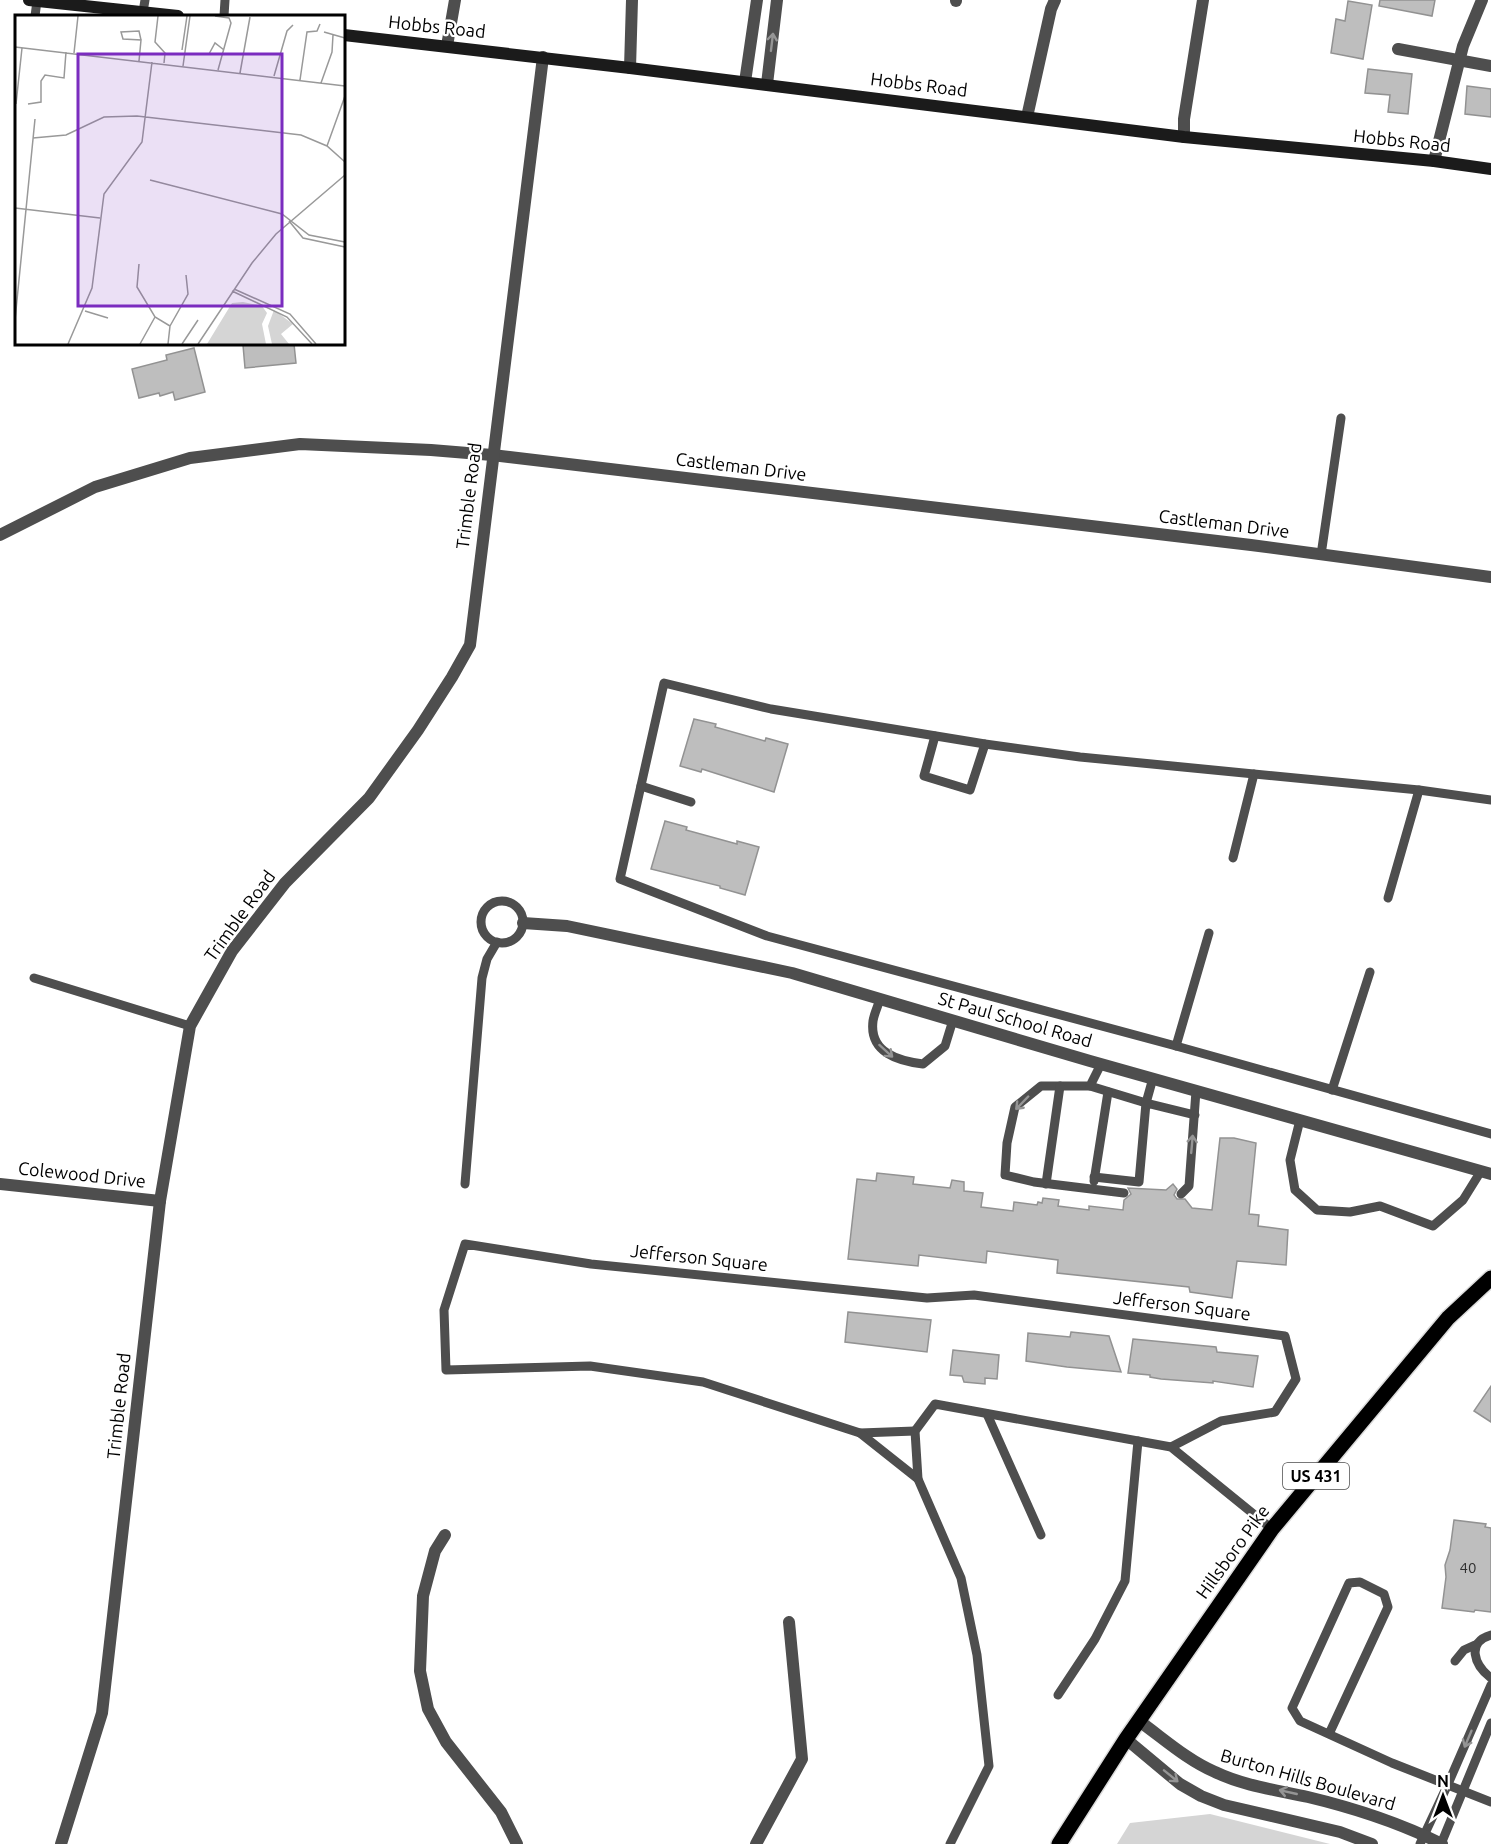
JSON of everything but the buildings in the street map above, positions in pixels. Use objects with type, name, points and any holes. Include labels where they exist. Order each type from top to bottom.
[{"type":"main road","name":"Hillsboro Pike","points":[[1059,1844],[1126,1739],[1272,1529],[1448,1318],[1491,1278]]},
{"type":"street","points":[[33,0],[98,12],[144,6],[175,15]]},
{"type":"street","points":[[447,46],[455,0]]},
{"type":"street","points":[[630,68],[632,0]]},
{"type":"street","points":[[746,82],[757,0]]},
{"type":"street","points":[[767,84],[777,0]]},
{"type":"street","points":[[1027,117],[1055,0]]},
{"type":"street","points":[[1184,137],[1184,118],[1203,0]]},
{"type":"street","points":[[1434,162],[1463,46],[1482,0]]},
{"type":"street","name":"Hobbs Road","points":[[345,35],[767,84],[1184,137],[1491,169]]},
{"type":"street","points":[[1398,49],[1459,62],[1491,66]]},
{"type":"street","name":"Trimble Road","points":[[61,1844],[102,1713],[159,1201],[190,1026],[232,951],[285,884],[369,798],[424,720],[470,645],[543,57]]},
{"type":"street","name":"Castleman Drive","points":[[0,535],[95,487],[190,458],[300,444],[492,455],[1491,577]]},
{"type":"street","name":"St Paul School Road","points":[[523,923],[567,926],[792,973],[1101,1064],[1486,1172]]},
{"type":"street","name":"Colewood Drive","points":[[0,1184],[159,1201]]},
{"type":"street","points":[[445,1535],[435,1551],[423,1596],[420,1671],[428,1709],[446,1742],[501,1812],[517,1844]]},
{"type":"street","points":[[756,1844],[802,1759],[789,1622]]},
{"type":"street","name":"Burton Hills Boulevard","points":[[1139,1721],[1194,1761],[1233,1780],[1348,1807],[1422,1839],[1441,1844]]},
{"type":"street","points":[[1126,1739],[1180,1784],[1201,1796],[1224,1805],[1340,1832],[1372,1844]]},
{"type":"lane","points":[[33,0],[35,15]]},
{"type":"lane","points":[[224,15],[225,0]]},
{"type":"lane","points":[[1321,555],[1341,418]]},
{"type":"lane","points":[[1490,1131],[767,936],[620,879],[664,683],[771,709],[984,744],[1080,757],[1419,790],[1491,800]]},
{"type":"lane","points":[[935,736],[924,776],[970,790],[984,744]]},
{"type":"lane","points":[[1233,858],[1254,774]]},
{"type":"lane","points":[[641,786],[691,802]]},
{"type":"lane","points":[[1388,898],[1419,790]]},
{"type":"lane","points":[[499,901],[511,903],[520,911],[523,923],[521,931],[505,943],[497,942],[486,936],[481,925],[483,912],[491,903],[499,901]]},
{"type":"lane","points":[[1176,1046],[1209,933]]},
{"type":"lane","points":[[465,1184],[482,978],[487,959],[497,942]]},
{"type":"lane","points":[[1332,1090],[1370,972]]},
{"type":"lane","points":[[34,978],[190,1026]]},
{"type":"lane","points":[[880,999],[873,1022],[874,1039],[886,1054],[902,1062],[923,1064],[945,1046],[953,1020]]},
{"type":"lane","points":[[1090,1086],[1101,1064]]},
{"type":"lane","points":[[1094,1178],[1139,1182],[1146,1103],[1152,1078]]},
{"type":"lane","points":[[1124,1193],[1046,1184],[1005,1175],[1007,1143],[1016,1107],[1041,1086],[1090,1086],[1195,1115]]},
{"type":"lane","points":[[1046,1184],[1060,1086]]},
{"type":"lane","points":[[1181,1194],[1189,1186],[1196,1091]]},
{"type":"lane","points":[[1093,1189],[1108,1092]]},
{"type":"lane","points":[[1300,1120],[1290,1160],[1295,1190],[1317,1210],[1350,1212],[1380,1206],[1433,1226],[1463,1200],[1486,1172]]},
{"type":"lane","name":"Jefferson Square","points":[[950,1844],[989,1766],[977,1655],[961,1578],[918,1479],[915,1431],[860,1432],[703,1382],[590,1366],[446,1370],[444,1310],[465,1244],[591,1264],[927,1298],[975,1295],[1286,1336],[1296,1379],[1275,1412],[1221,1421],[1172,1447]]},
{"type":"lane","points":[[915,1431],[935,1404],[1172,1447],[1272,1529]]},
{"type":"lane","points":[[987,1414],[1041,1535]]},
{"type":"lane","name":"Jefferson Square","points":[[860,1432],[918,1479]]},
{"type":"lane","points":[[1058,1695],[1095,1639],[1125,1581],[1138,1441]]},
{"type":"lane","points":[[1329,1734],[1388,1606],[1384,1594],[1360,1582],[1349,1583],[1292,1708],[1300,1721],[1392,1763],[1491,1802]]},
{"type":"lane","points":[[1491,1635],[1479,1640],[1475,1646],[1480,1666],[1491,1678]]},
{"type":"lane","points":[[1455,1660],[1464,1650],[1475,1646]]},
{"type":"lane","points":[[1422,1839],[1491,1685]]},
{"type":"lane","points":[[1441,1844],[1491,1723]]},
{"type":"shaded area","points":[[1210,1814],[1330,1844],[1117,1844],[1130,1823]]}]
